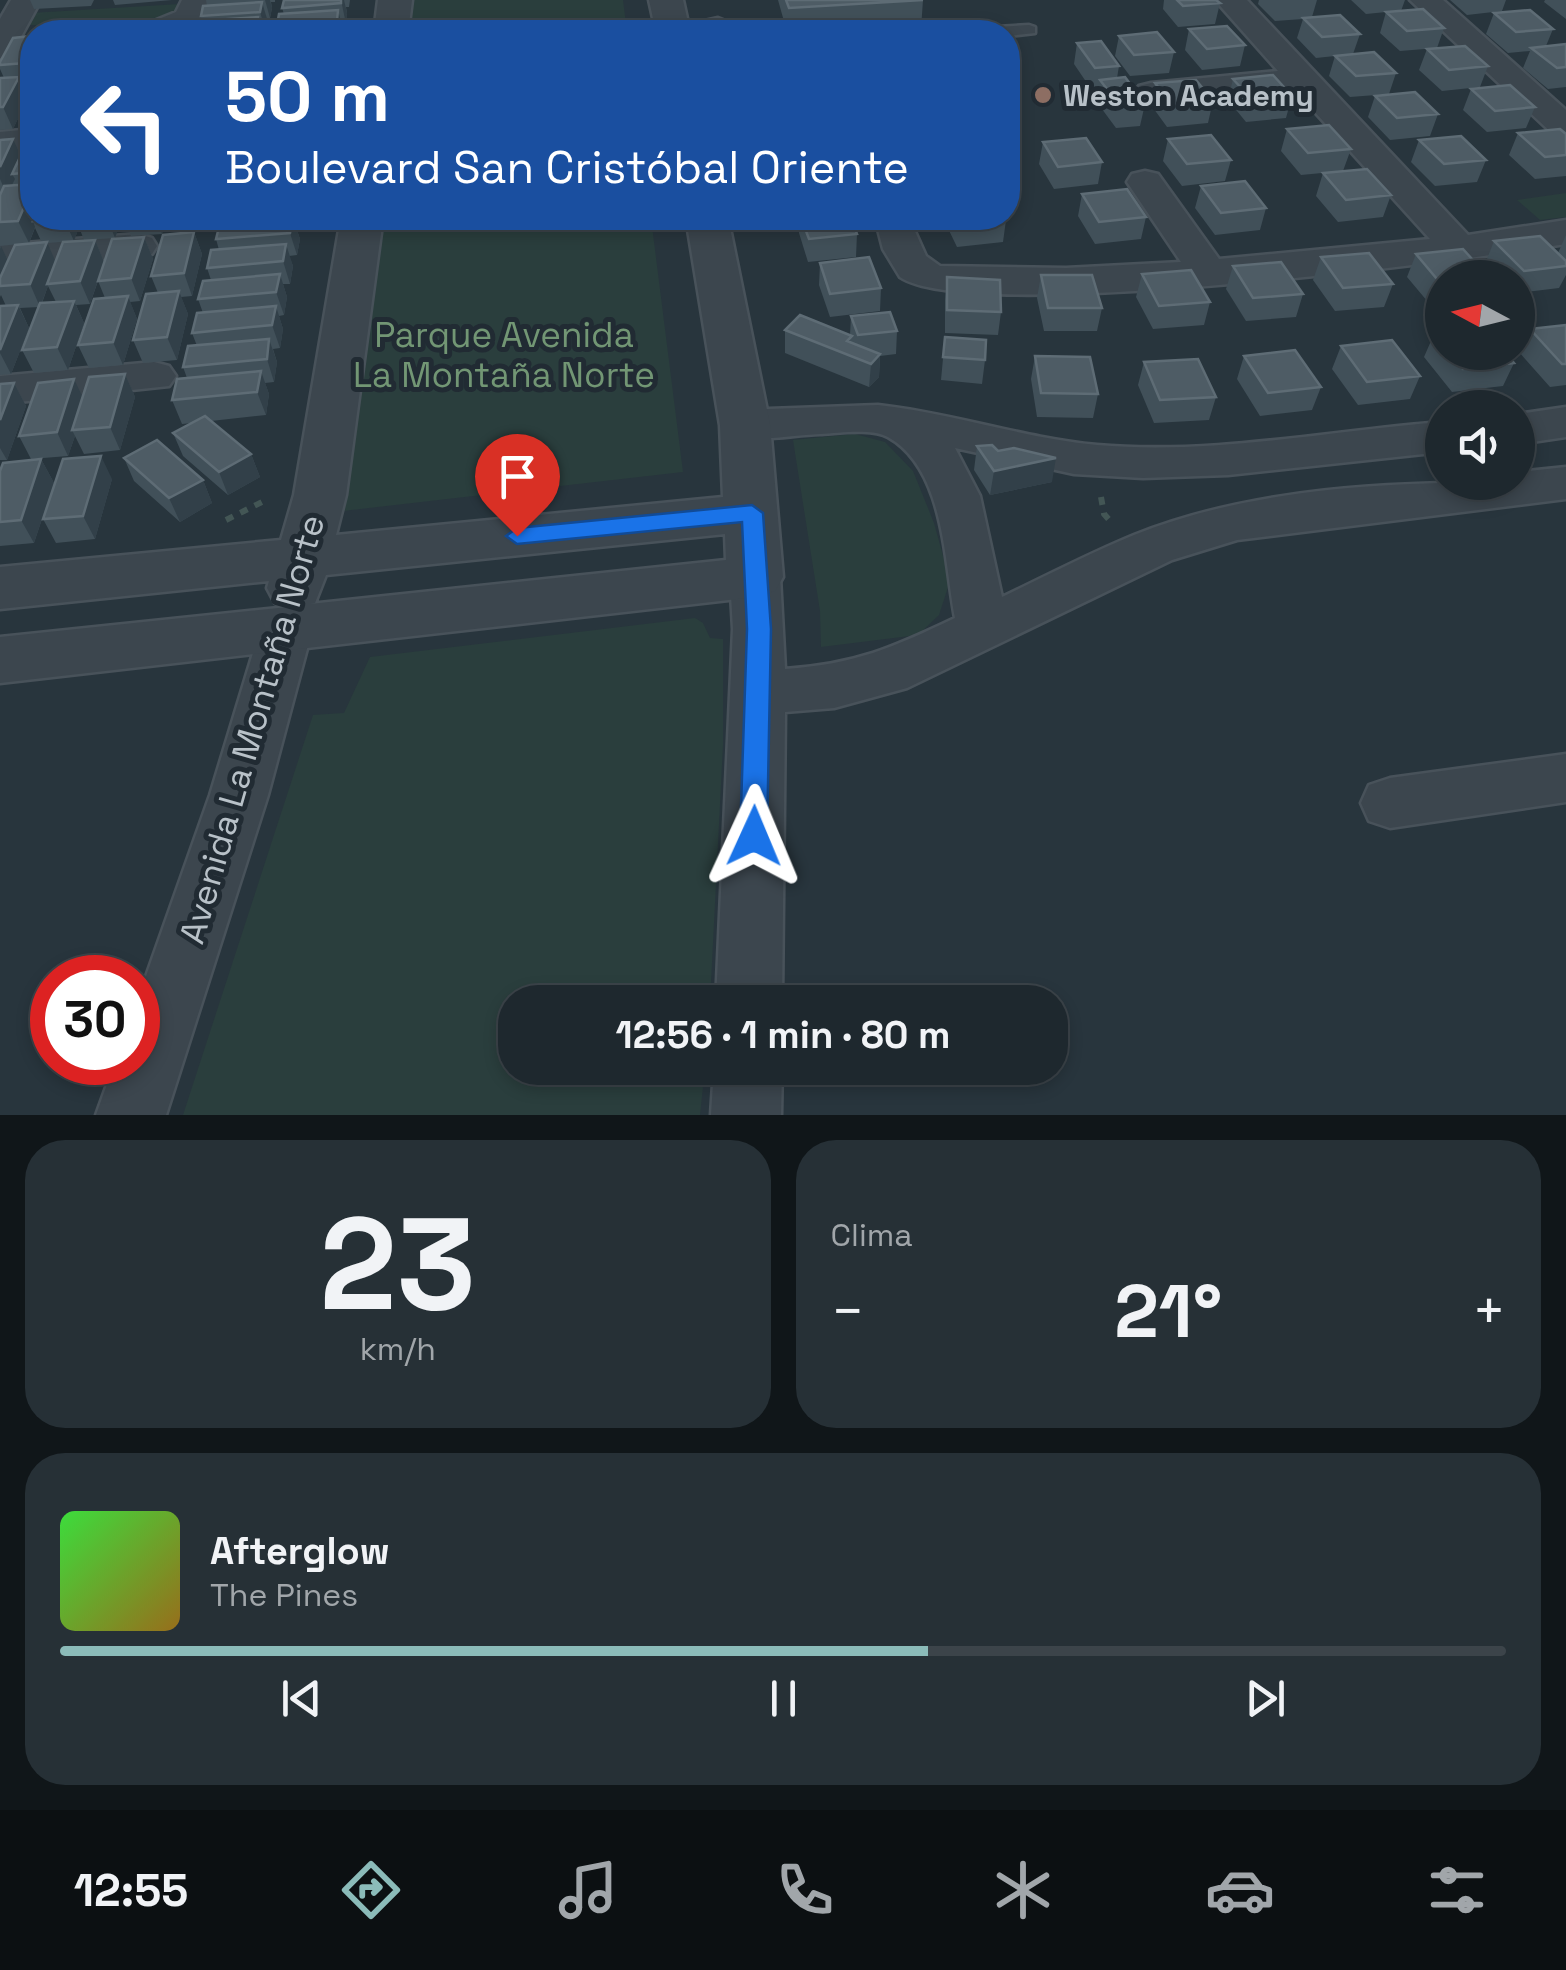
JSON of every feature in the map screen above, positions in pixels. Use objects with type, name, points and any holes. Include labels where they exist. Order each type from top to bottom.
[{"type":"street","points":[[0,48],[26,0]]},
{"type":"street","points":[[183,20],[198,0]]},
{"type":"street","points":[[1230,0],[1459,248]]},
{"type":"street","points":[[1425,0],[1566,128]]},
{"type":"street","points":[[1151,93],[1302,78]]},
{"type":"street","points":[[1146,182],[1208,272]]},
{"type":"street","name":"Avenida La Montaña Norte","points":[[132,1115],[239,795],[286,630],[301,557],[320,495],[360,230]]},
{"type":"street","points":[[710,230],[745,425],[756,577],[750,985]]},
{"type":"street","points":[[896,230],[914,269],[940,278],[1079,281],[1459,248],[1566,232]]},
{"type":"street","points":[[0,256],[138,246]]},
{"type":"street","points":[[0,390],[154,376]]},
{"type":"street","points":[[745,425],[848,416],[899,422],[1050,455],[1137,462],[1216,460],[1425,439]]},
{"type":"street","points":[[899,422],[934,452],[956,496],[981,619],[974,634]]},
{"type":"street","points":[[1535,426],[1566,422]]},
{"type":"street","points":[[757,692],[858,683],[1192,534],[1281,515],[1566,483]]},
{"type":"street","points":[[0,588],[752,513]]},
{"type":"street","points":[[0,660],[756,577]]},
{"type":"street","points":[[1390,803],[1566,778]]},
{"type":"street","points":[[746,1115],[747,1085]]},
{"type":"lane","points":[[1020,31],[1030,30]]},
{"type":"path","points":[[231,516],[266,499]]},
{"type":"green space","points":[[410,0],[623,0],[626,20],[407,20]]},
{"type":"green space","points":[[180,4],[169,20],[27,20],[31,13]]},
{"type":"green space","points":[[1566,193],[1566,217],[1540,220],[1517,200]]},
{"type":"green space","name":"Parque Avenida La Montaña Norte","points":[[379,230],[653,230],[683,472],[343,511]]},
{"type":"green space","points":[[855,434],[885,442],[913,471],[934,523],[950,581],[939,615],[918,635],[821,647],[820,611],[793,440]]},
{"type":"green space","points":[[695,618],[703,623],[710,638],[723,639],[723,745],[711,985],[498,985],[498,1085],[703,1085],[700,1115],[183,1115],[313,715],[344,713],[370,657]]},
{"type":"building","points":[[284,0],[341,0],[341,3],[282,8]]},
{"type":"building","points":[[786,0],[923,0],[789,8]]},
{"type":"building","points":[[1177,0],[1216,0],[1220,3],[1183,6]]},
{"type":"building","points":[[262,2],[260,12],[201,16],[203,6]]},
{"type":"building","points":[[1423,9],[1444,28],[1407,31],[1386,12]]},
{"type":"building","points":[[338,10],[337,20],[278,20],[279,14]]},
{"type":"building","points":[[1530,10],[1553,29],[1516,32],[1494,13]]},
{"type":"building","points":[[1340,15],[1360,34],[1322,37],[1303,18]]},
{"type":"building","points":[[258,17],[257,20],[214,20]]},
{"type":"building","points":[[1227,26],[1245,45],[1207,49],[1189,29]]},
{"type":"building","points":[[1157,32],[1174,52],[1134,55],[1119,36]]},
{"type":"building","points":[[20,37],[20,63],[0,65],[0,62],[13,38]]},
{"type":"building","points":[[1101,41],[1119,66],[1095,68],[1077,43]]},
{"type":"building","points":[[1566,44],[1566,67],[1557,68],[1531,48]]},
{"type":"building","points":[[1465,46],[1488,66],[1449,70],[1427,49]]},
{"type":"building","points":[[1374,52],[1396,73],[1356,76],[1335,56]]},
{"type":"building","points":[[1273,75],[1292,96],[1252,100],[1233,79]]},
{"type":"building","points":[[19,77],[3,107],[0,107],[0,78]]},
{"type":"building","points":[[1125,77],[1145,104],[1120,106],[1100,80]]},
{"type":"building","points":[[1196,80],[1213,101],[1172,105],[1155,83]]},
{"type":"building","points":[[1510,85],[1535,107],[1495,111],[1471,89]]},
{"type":"building","points":[[1415,92],[1438,114],[1397,118],[1375,96]]},
{"type":"building","points":[[1329,125],[1351,149],[1308,153],[1287,129]]},
{"type":"building","points":[[1560,129],[1566,134],[1566,155],[1545,157],[1518,133]]},
{"type":"building","points":[[1211,135],[1231,160],[1187,164],[1168,139]]},
{"type":"building","points":[[1461,136],[1486,160],[1444,164],[1419,140]]},
{"type":"building","points":[[1086,138],[1102,162],[1058,167],[1043,142]]},
{"type":"building","points":[[13,139],[0,167],[0,140]]},
{"type":"building","points":[[20,157],[20,173],[12,174]]},
{"type":"building","points":[[1367,169],[1391,195],[1346,200],[1323,173]]},
{"type":"building","points":[[1245,181],[1266,208],[1221,213],[1201,186]]},
{"type":"building","points":[[20,185],[18,221],[0,222],[4,186]]},
{"type":"building","points":[[1127,189],[1146,217],[1099,222],[1082,194]]},
{"type":"building","points":[[218,230],[291,230],[290,233],[216,239]]},
{"type":"building","points":[[806,230],[856,230],[857,234],[809,239]]},
{"type":"building","points":[[194,232],[184,273],[151,276],[163,235]]},
{"type":"building","points":[[1540,236],[1566,261],[1566,266],[1535,270],[1535,260],[1513,260],[1494,241]]},
{"type":"building","points":[[144,237],[131,278],[98,281],[112,239]]},
{"type":"building","points":[[95,240],[80,281],[47,284],[63,242]]},
{"type":"building","points":[[47,242],[30,284],[0,286],[15,245]]},
{"type":"building","points":[[286,244],[283,261],[207,268],[211,250]]},
{"type":"building","points":[[1463,249],[1473,260],[1425,260],[1425,265],[1416,254]]},
{"type":"building","points":[[1369,253],[1393,284],[1343,288],[1321,257]]},
{"type":"building","points":[[869,257],[881,288],[830,294],[820,263]]},
{"type":"building","points":[[1281,262],[1303,294],[1253,298],[1233,266]]},
{"type":"building","points":[[1191,270],[1210,302],[1159,306],[1142,274]]},
{"type":"building","points":[[280,274],[276,292],[198,299],[203,281]]},
{"type":"building","points":[[1041,275],[1092,275],[1102,308],[1048,308]]},
{"type":"building","points":[[947,277],[1000,280],[1001,312],[947,310]]},
{"type":"building","points":[[179,291],[167,337],[133,340],[146,294]]},
{"type":"building","points":[[128,296],[113,342],[78,345],[94,299]]},
{"type":"building","points":[[74,301],[57,347],[22,350],[40,303]]},
{"type":"building","points":[[18,305],[0,350],[0,306]]},
{"type":"building","points":[[276,306],[272,325],[192,333],[197,313]]},
{"type":"building","points":[[890,312],[897,331],[858,335],[851,316]]},
{"type":"building","points":[[800,315],[852,336],[847,341],[880,354],[871,364],[785,330]]},
{"type":"building","points":[[1566,325],[1566,364],[1535,334],[1535,328]]},
{"type":"building","points":[[945,337],[986,340],[985,360],[943,357]]},
{"type":"building","points":[[269,339],[267,359],[183,367],[188,346]]},
{"type":"building","points":[[1392,340],[1420,376],[1367,382],[1341,346]]},
{"type":"building","points":[[1295,350],[1321,387],[1268,393],[1244,356]]},
{"type":"building","points":[[1035,356],[1090,357],[1098,394],[1041,393]]},
{"type":"building","points":[[1198,359],[1216,397],[1160,400],[1144,362]]},
{"type":"building","points":[[261,371],[257,392],[172,400],[177,379]]},
{"type":"building","points":[[125,374],[110,427],[72,430],[89,377]]},
{"type":"building","points":[[74,379],[57,432],[19,436],[38,383]]},
{"type":"building","points":[[14,383],[0,420],[0,384]]},
{"type":"building","points":[[205,416],[251,454],[219,472],[173,433]]},
{"type":"building","points":[[157,440],[203,480],[169,498],[124,458]]},
{"type":"building","points":[[992,445],[998,451],[1014,448],[1056,458],[994,471],[977,446]]},
{"type":"building","points":[[101,456],[83,516],[43,519],[63,459]]},
{"type":"building","points":[[41,459],[21,520],[0,522],[3,463]]},
{"type":"place","name":"Weston Academy","points":[[1043,95]]},
{"type":"route","points":[[517,536],[752,513],[759,629],[754,836]]}]
